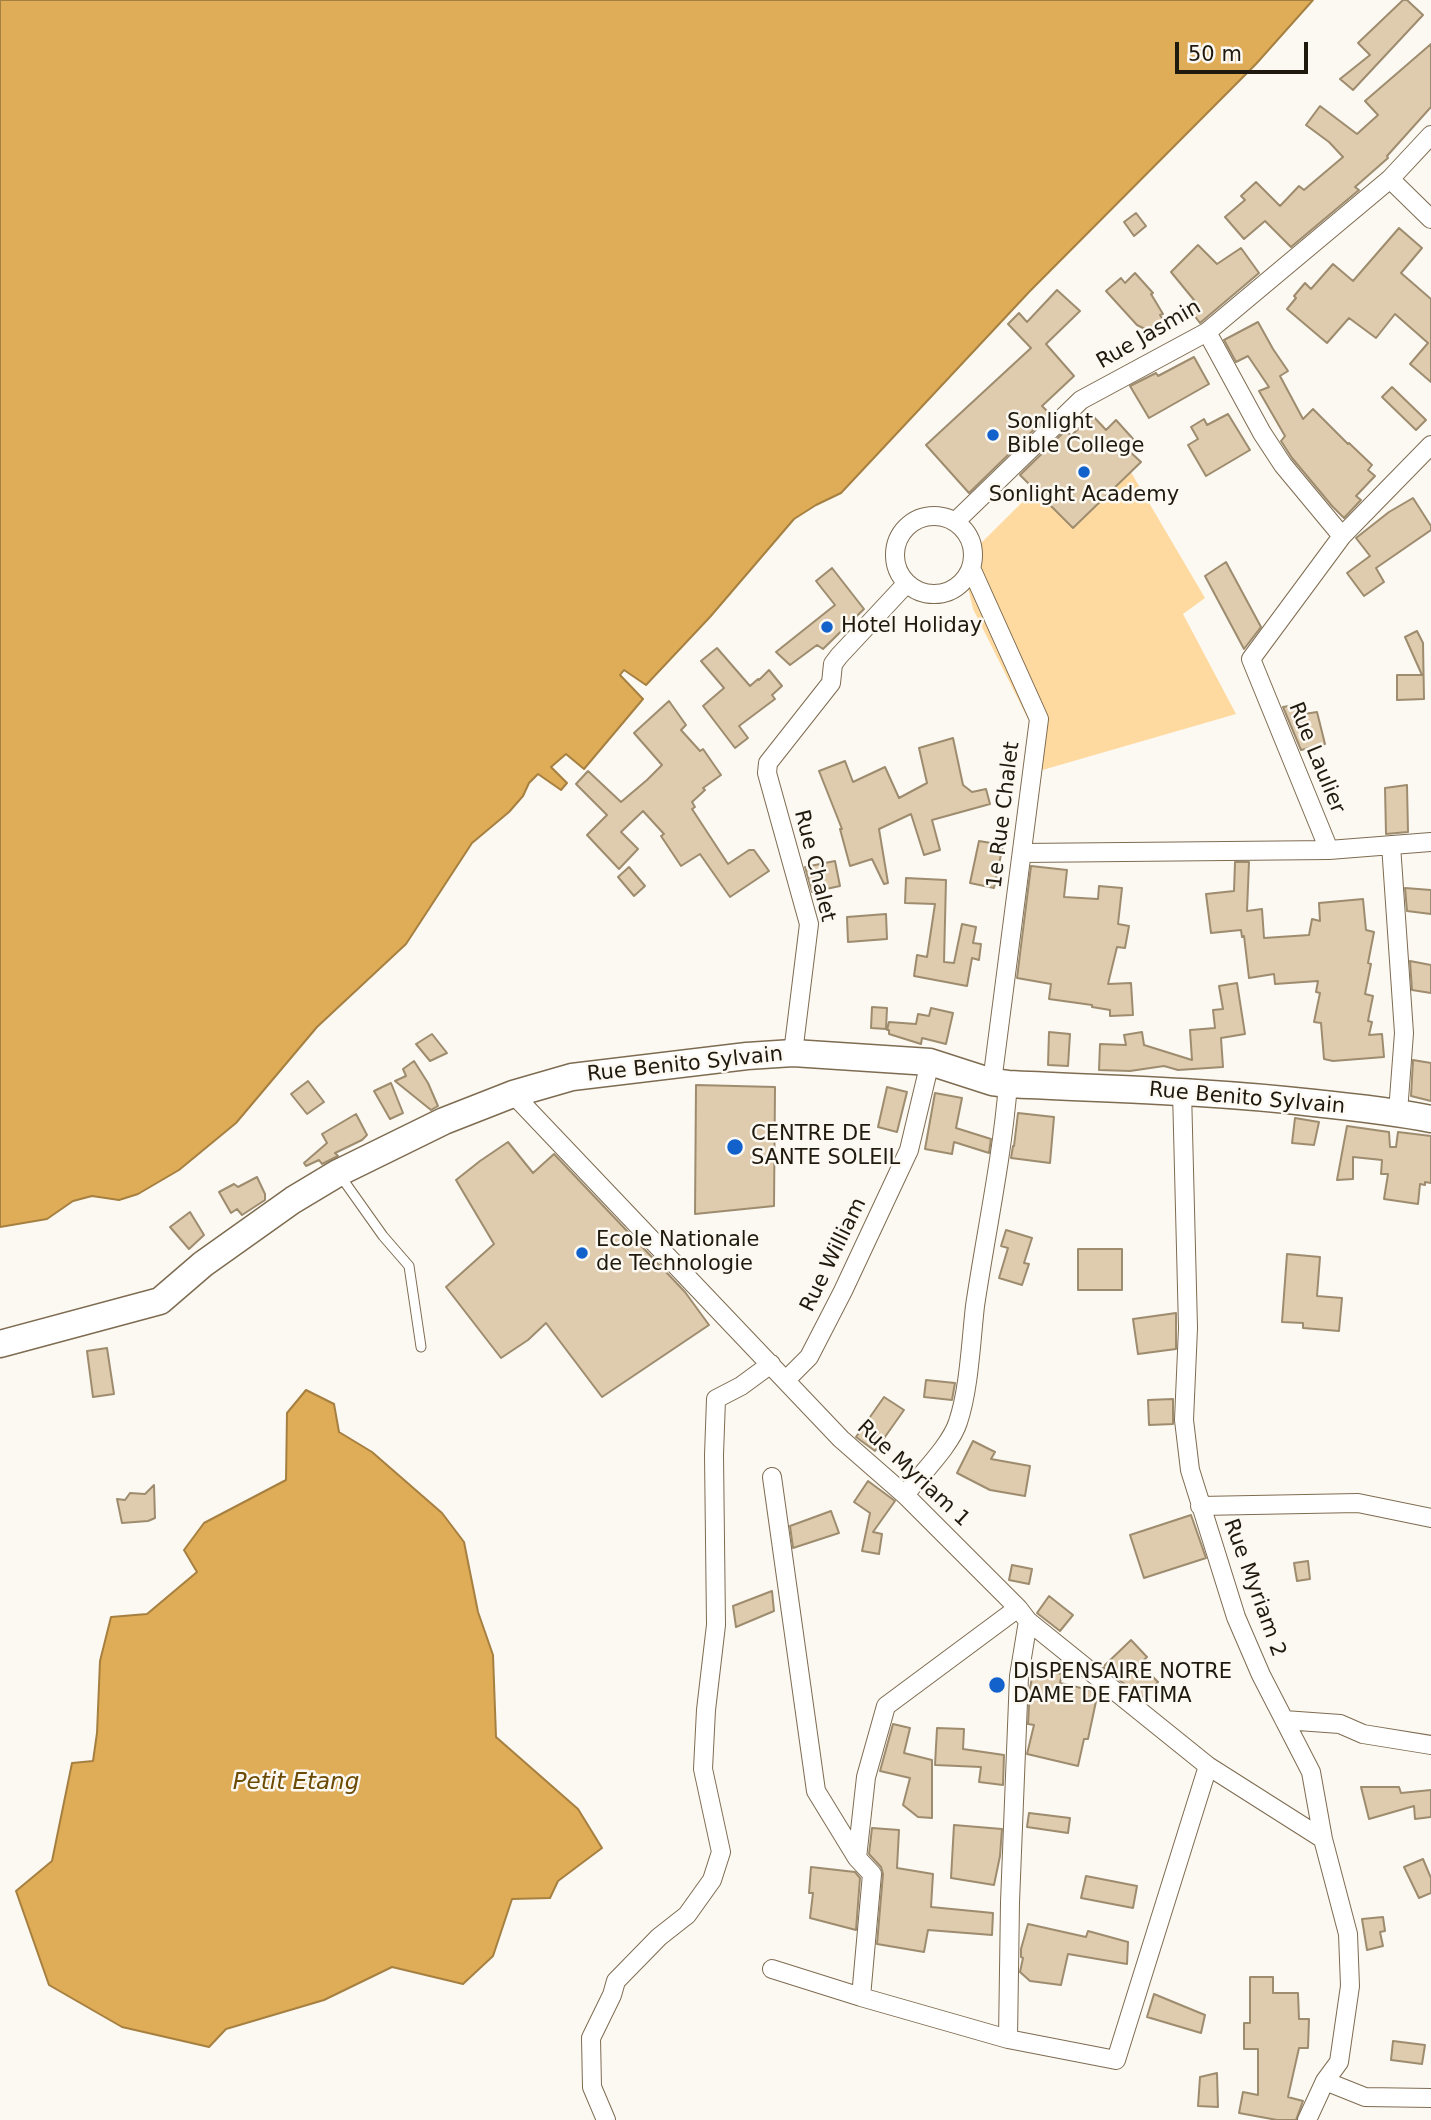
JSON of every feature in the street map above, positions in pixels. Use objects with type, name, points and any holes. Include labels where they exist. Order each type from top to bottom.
[{"type":"main road","name":"Rue Benito Sylvain","points":[[0,1344],[160,1301],[203,1264],[293,1200],[338,1173],[444,1121],[513,1094],[572,1077],[793,1053],[930,1062],[1000,1083],[1246,1095],[1398,1112],[1431,1119]]},
{"type":"street","name":"Rue Jasmin","points":[[956,522],[1081,400],[1207,332],[1390,179],[1431,135]]},
{"type":"street","points":[[1390,179],[1431,219]]},
{"type":"street","points":[[1207,332],[1262,433],[1283,465],[1342,536]]},
{"type":"street","name":"Rue Laulier","points":[[1329,850],[1251,659],[1342,536],[1431,446]]},
{"type":"street","points":[[931,516],[944,516],[956,522],[966,530],[972,542],[974,555],[965,579],[956,588],[930,594],[907,583],[899,572],[895,548],[908,526],[919,518],[931,516]]},
{"type":"street","name":"1e Rue Chalet","points":[[905,1495],[950,1437],[958,1424],[963,1405],[1004,1127],[1000,1083],[1022,853],[1039,719],[971,568]]},
{"type":"street","name":"Rue Chalet","points":[[793,1053],[809,924],[767,773],[768,763],[831,683],[833,664],[839,656],[907,583]]},
{"type":"street","points":[[1022,853],[1329,850],[1431,842]]},
{"type":"street","points":[[1391,845],[1404,1032],[1398,1112]]},
{"type":"street","name":"Rue William","points":[[786,1380],[808,1357],[843,1291],[909,1150],[930,1062]]},
{"type":"street","name":"Rue Myriam 2","points":[[1182,1091],[1188,1328],[1184,1420],[1190,1470],[1236,1617],[1261,1675],[1311,1772],[1323,1839],[1348,1934],[1350,1986],[1339,2062],[1325,2081],[1307,2120]]},
{"type":"street","name":"Rue Myriam 1","points":[[513,1094],[841,1439],[905,1495],[1023,1615],[1208,1766],[1323,1839]]},
{"type":"street","points":[[606,2120],[592,2087],[591,2038],[616,1981],[659,1937],[687,1915],[712,1880],[721,1852],[703,1769],[706,1710],[716,1625],[716,1399],[741,1386],[771,1364]]},
{"type":"street","points":[[772,1477],[816,1791],[858,1858],[872,1874],[861,1997]]},
{"type":"street","points":[[1200,1506],[1358,1503],[1431,1518]]},
{"type":"street","points":[[858,1858],[866,1777],[886,1706],[1023,1615]]},
{"type":"street","points":[[1008,2039],[1010,1902],[1023,1615]]},
{"type":"street","points":[[1284,1720],[1340,1724],[1363,1734],[1431,1745]]},
{"type":"street","points":[[772,1969],[1008,2039],[1116,2060],[1208,1766]]},
{"type":"street","points":[[1325,2081],[1365,2097],[1431,2098]]},
{"type":"lane","points":[[338,1173],[383,1236],[409,1266],[421,1347]]},
{"type":"shaded area","points":[[1102,423],[1205,598],[1183,614],[1236,714],[1039,771],[1039,741],[973,609],[962,562]]},
{"type":"water","points":[[0,0],[1313,0],[1256,64],[1030,291],[841,493],[794,519],[710,617],[646,685],[624,670],[620,675],[643,699],[584,769],[566,754],[551,767],[567,783],[561,790],[538,774],[529,783],[523,796],[509,812],[472,843],[406,944],[317,1027],[236,1123],[179,1170],[138,1194],[119,1200],[92,1196],[73,1201],[47,1219],[0,1227]]},
{"type":"water","name":"Petit Etang","points":[[306,1390],[334,1404],[339,1432],[372,1452],[442,1513],[464,1542],[478,1612],[493,1655],[496,1737],[578,1809],[602,1848],[558,1881],[550,1898],[512,1899],[493,1956],[463,1984],[392,1967],[324,2000],[226,2029],[209,2047],[122,2027],[49,1985],[16,1891],[52,1861],[72,1763],[93,1761],[100,1661],[111,1617],[147,1614],[197,1572],[184,1550],[204,1523],[286,1480],[287,1413]]},
{"type":"building","points":[[1403,0],[1407,0],[1423,15],[1353,90],[1340,79],[1370,55],[1358,43]]},
{"type":"building","points":[[1431,44],[1431,107],[1388,158],[1355,187],[1359,190],[1291,247],[1265,221],[1244,239],[1225,217],[1245,200],[1241,196],[1256,182],[1280,206],[1299,186],[1304,190],[1343,157],[1329,142],[1306,125],[1320,106],[1357,134],[1378,115],[1365,101]]},
{"type":"building","points":[[1136,213],[1146,226],[1134,236],[1124,222]]},
{"type":"building","points":[[1399,228],[1422,248],[1401,273],[1431,299],[1431,382],[1410,364],[1428,343],[1395,314],[1376,338],[1349,318],[1327,343],[1287,309],[1305,283],[1311,289],[1333,264],[1353,281]]},
{"type":"building","points":[[1198,245],[1217,264],[1241,248],[1259,273],[1200,323],[1187,306],[1194,300],[1171,272]]},
{"type":"building","points":[[1135,273],[1153,293],[1151,294],[1163,314],[1160,315],[1169,329],[1154,338],[1151,332],[1137,325],[1106,291],[1121,278],[1125,283]]},
{"type":"building","name":"Sonlight Bible College","points":[[1057,290],[1080,311],[1046,344],[1074,376],[1042,406],[1050,414],[969,493],[926,445],[1031,348],[1008,324],[1019,313],[1027,322]]},
{"type":"building","points":[[1258,322],[1288,371],[1280,376],[1303,419],[1313,409],[1372,465],[1368,470],[1375,476],[1356,496],[1361,500],[1344,518],[1292,458],[1281,441],[1285,436],[1259,391],[1269,387],[1248,356],[1236,362],[1224,340]]},
{"type":"building","points":[[1194,357],[1209,384],[1149,418],[1130,386],[1156,373],[1158,376]]},
{"type":"building","points":[[1392,387],[1426,420],[1416,430],[1382,397]]},
{"type":"building","points":[[1228,414],[1250,450],[1206,476],[1188,445],[1198,439],[1191,427],[1204,419],[1207,425]]},
{"type":"building","name":"Sonlight Academy","points":[[1092,415],[1106,430],[1116,420],[1134,440],[1127,449],[1141,462],[1073,528],[1020,475],[1066,430],[1071,436]]},
{"type":"building","points":[[1413,498],[1431,530],[1376,568],[1384,582],[1364,596],[1347,573],[1370,556],[1356,538],[1389,512]]},
{"type":"building","points":[[1226,562],[1261,627],[1244,649],[1205,576]]},
{"type":"building","name":"Hotel Holiday","points":[[832,568],[864,609],[823,649],[817,645],[790,665],[776,652],[835,605],[816,581]]},
{"type":"building","points":[[1417,631],[1423,643],[1424,699],[1397,700],[1397,675],[1422,675],[1405,637]]},
{"type":"building","points":[[717,648],[750,686],[769,670],[782,686],[772,695],[775,699],[739,726],[748,738],[735,748],[703,706],[724,688],[701,661]]},
{"type":"building","points":[[669,701],[686,725],[681,730],[700,751],[703,749],[721,775],[703,788],[705,790],[692,802],[695,807],[692,809],[728,864],[749,850],[754,850],[769,871],[730,897],[700,854],[681,866],[661,836],[664,834],[643,811],[621,832],[638,849],[619,869],[587,835],[607,815],[576,784],[588,771],[621,802],[647,780],[662,765],[634,733]]},
{"type":"building","points":[[1301,704],[1304,714],[1317,712],[1325,744],[1301,750],[1283,707]]},
{"type":"building","points":[[953,738],[963,785],[972,792],[986,789],[990,804],[932,820],[940,850],[924,855],[911,814],[879,829],[888,883],[884,884],[872,859],[850,866],[842,829],[819,771],[845,761],[853,782],[885,767],[899,798],[927,783],[919,748]]},
{"type":"building","points":[[1407,785],[1408,832],[1386,834],[1385,788]]},
{"type":"building","points":[[979,841],[1003,845],[994,888],[970,883]]},
{"type":"building","points":[[835,861],[840,886],[812,892],[805,867]]},
{"type":"building","points":[[1235,862],[1249,862],[1247,911],[1262,909],[1264,938],[1309,935],[1312,919],[1320,921],[1319,903],[1363,899],[1366,930],[1374,932],[1365,994],[1373,996],[1368,1021],[1372,1022],[1369,1035],[1382,1034],[1384,1057],[1333,1061],[1324,1059],[1321,1023],[1314,1022],[1320,993],[1316,992],[1318,981],[1275,984],[1274,974],[1249,978],[1241,930],[1211,933],[1206,894],[1234,891]]},
{"type":"building","points":[[1031,866],[1067,870],[1064,897],[1098,899],[1099,886],[1122,888],[1118,924],[1129,926],[1125,948],[1117,947],[1108,984],[1131,983],[1133,1015],[1110,1016],[1110,1010],[1049,999],[1051,984],[1017,978]]},
{"type":"building","points":[[629,867],[645,886],[634,896],[618,877]]},
{"type":"building","points":[[906,878],[946,880],[944,962],[954,963],[962,924],[976,927],[973,943],[981,944],[979,960],[972,958],[967,986],[914,976],[917,955],[927,957],[935,904],[905,903]]},
{"type":"building","points":[[1405,888],[1431,890],[1431,914],[1407,911]]},
{"type":"building","points":[[886,914],[887,939],[848,942],[847,917]]},
{"type":"building","points":[[1410,961],[1431,965],[1431,993],[1412,990]]},
{"type":"building","points":[[1237,983],[1245,1034],[1221,1038],[1223,1067],[1178,1070],[1164,1066],[1130,1071],[1099,1070],[1100,1044],[1126,1045],[1124,1035],[1142,1032],[1144,1045],[1192,1060],[1190,1030],[1215,1028],[1213,1010],[1223,1009],[1219,986]]},
{"type":"building","points":[[872,1007],[887,1008],[886,1029],[871,1028]]},
{"type":"building","points":[[931,1008],[953,1013],[946,1044],[922,1038],[921,1044],[889,1034],[889,1022],[916,1024],[918,1014],[929,1016]]},
{"type":"building","points":[[1049,1032],[1070,1034],[1068,1066],[1048,1065]]},
{"type":"building","points":[[432,1034],[447,1053],[430,1061],[416,1044]]},
{"type":"building","points":[[1413,1060],[1431,1063],[1431,1101],[1411,1096]]},
{"type":"building","points":[[414,1061],[438,1106],[431,1110],[395,1081],[406,1076],[403,1069]]},
{"type":"building","points":[[308,1081],[324,1102],[307,1114],[291,1094]]},
{"type":"building","points":[[391,1083],[403,1113],[390,1119],[374,1091]]},
{"type":"building","name":"CENTRE DE SANTE SOLEIL","points":[[696,1085],[775,1087],[774,1206],[695,1214]]},
{"type":"building","points":[[887,1087],[907,1092],[897,1132],[878,1127]]},
{"type":"building","points":[[935,1093],[962,1098],[956,1128],[991,1139],[989,1153],[954,1142],[952,1154],[925,1149]]},
{"type":"building","points":[[1018,1113],[1054,1117],[1050,1163],[1011,1158]]},
{"type":"building","points":[[356,1114],[367,1135],[335,1153],[338,1156],[322,1164],[319,1160],[306,1166],[304,1163],[327,1143],[322,1134]]},
{"type":"building","points":[[1295,1118],[1319,1122],[1314,1145],[1292,1143]]},
{"type":"building","points":[[1347,1126],[1389,1132],[1390,1147],[1396,1147],[1398,1132],[1431,1136],[1431,1183],[1420,1184],[1418,1204],[1384,1199],[1388,1174],[1381,1174],[1382,1160],[1353,1157],[1353,1179],[1337,1180]]},
{"type":"building","points":[[508,1142],[533,1173],[554,1154],[685,1292],[709,1325],[602,1397],[546,1323],[528,1340],[501,1358],[446,1287],[494,1244],[456,1180]]},
{"type":"building","points":[[257,1177],[265,1200],[242,1215],[237,1209],[231,1213],[219,1192],[234,1184],[238,1187]]},
{"type":"building","points":[[190,1212],[204,1235],[189,1249],[170,1227]]},
{"type":"building","points":[[1006,1230],[1032,1238],[1024,1263],[1029,1264],[1022,1285],[999,1278],[1008,1248],[1001,1246]]},
{"type":"building","points":[[1078,1249],[1122,1249],[1122,1290],[1078,1290]]},
{"type":"building","points":[[1287,1254],[1320,1257],[1317,1296],[1342,1298],[1339,1331],[1303,1328],[1303,1323],[1282,1322]]},
{"type":"building","points":[[1176,1313],[1176,1349],[1138,1354],[1133,1319]]},
{"type":"building","points":[[107,1348],[114,1394],[93,1397],[87,1351]]},
{"type":"building","points":[[926,1380],[955,1383],[952,1400],[924,1397]]},
{"type":"building","points":[[884,1397],[904,1410],[875,1451],[856,1437]]},
{"type":"building","points":[[1173,1399],[1173,1424],[1149,1425],[1148,1400]]},
{"type":"building","points":[[973,1441],[995,1452],[991,1459],[1030,1466],[1025,1496],[990,1490],[957,1473]]},
{"type":"building","points":[[868,1481],[895,1501],[873,1532],[882,1534],[879,1554],[862,1551],[870,1513],[854,1502]]},
{"type":"building","points":[[154,1485],[155,1518],[122,1523],[117,1499],[125,1500],[130,1493],[145,1494]]},
{"type":"building","points":[[831,1511],[839,1533],[793,1548],[790,1526]]},
{"type":"building","points":[[1191,1515],[1206,1558],[1144,1578],[1130,1535]]},
{"type":"building","points":[[1308,1561],[1310,1579],[1297,1581],[1294,1563]]},
{"type":"building","points":[[1012,1565],[1032,1569],[1029,1584],[1009,1580]]},
{"type":"building","points":[[772,1591],[774,1611],[736,1627],[733,1606]]},
{"type":"building","points":[[1049,1596],[1073,1615],[1060,1631],[1037,1613]]},
{"type":"building","points":[[1131,1640],[1147,1657],[1140,1664],[1158,1682],[1142,1698],[1103,1667]]},
{"type":"building","points":[[1034,1668],[1062,1674],[1060,1683],[1098,1692],[1088,1739],[1084,1739],[1078,1766],[1027,1754],[1034,1725],[1028,1724]]},
{"type":"building","points":[[893,1724],[910,1728],[904,1753],[932,1760],[932,1818],[918,1817],[903,1805],[910,1778],[880,1771]]},
{"type":"building","points":[[937,1728],[964,1729],[963,1749],[1004,1755],[1003,1785],[979,1782],[981,1767],[935,1765]]},
{"type":"building","points":[[1361,1787],[1399,1787],[1401,1793],[1431,1790],[1431,1817],[1415,1819],[1414,1806],[1369,1819]]},
{"type":"building","points":[[1029,1813],[1070,1818],[1068,1833],[1027,1827]]},
{"type":"building","points":[[954,1825],[1002,1829],[994,1885],[951,1878]]},
{"type":"building","points":[[872,1828],[899,1830],[897,1868],[933,1874],[931,1907],[993,1913],[992,1935],[928,1930],[924,1952],[877,1944],[883,1874],[881,1867],[869,1854]]},
{"type":"building","points":[[1423,1859],[1431,1878],[1431,1893],[1419,1898],[1404,1867]]},
{"type":"building","points":[[811,1867],[855,1872],[860,1878],[856,1930],[810,1918],[813,1893],[809,1893]]},
{"type":"building","points":[[1086,1876],[1137,1886],[1133,1908],[1081,1898]]},
{"type":"building","points":[[1383,1917],[1385,1931],[1380,1932],[1383,1946],[1367,1950],[1362,1919]]},
{"type":"building","points":[[1028,1924],[1086,1937],[1088,1931],[1128,1942],[1127,1964],[1068,1954],[1061,1985],[1030,1981],[1020,1972],[1023,1958],[1021,1949]]},
{"type":"building","points":[[1250,1977],[1273,1977],[1273,1993],[1298,1993],[1299,2019],[1309,2019],[1308,2048],[1299,2048],[1288,2097],[1303,2101],[1296,2120],[1277,2120],[1239,2113],[1243,2092],[1258,2095],[1258,2049],[1244,2049],[1244,2023],[1250,2023]]},
{"type":"building","points":[[1154,1994],[1205,2015],[1201,2033],[1147,2017]]},
{"type":"building","points":[[1393,2041],[1425,2045],[1422,2064],[1391,2060]]},
{"type":"building","points":[[1217,2073],[1218,2107],[1198,2106],[1200,2077]]},
{"type":"place","name":"Sonlight Bible College","points":[[993,435]]},
{"type":"place","name":"Sonlight Academy","points":[[1084,472]]},
{"type":"place","name":"Hotel Holiday","points":[[827,627]]},
{"type":"place","name":"CENTRE DE SANTE SOLEIL","points":[[735,1147]]},
{"type":"place","name":"Ecole Nationale de Technologie","points":[[582,1253]]},
{"type":"place","name":"DISPENSAIRE NOTRE DAME DE FATIMA","points":[[997,1685]]}]
